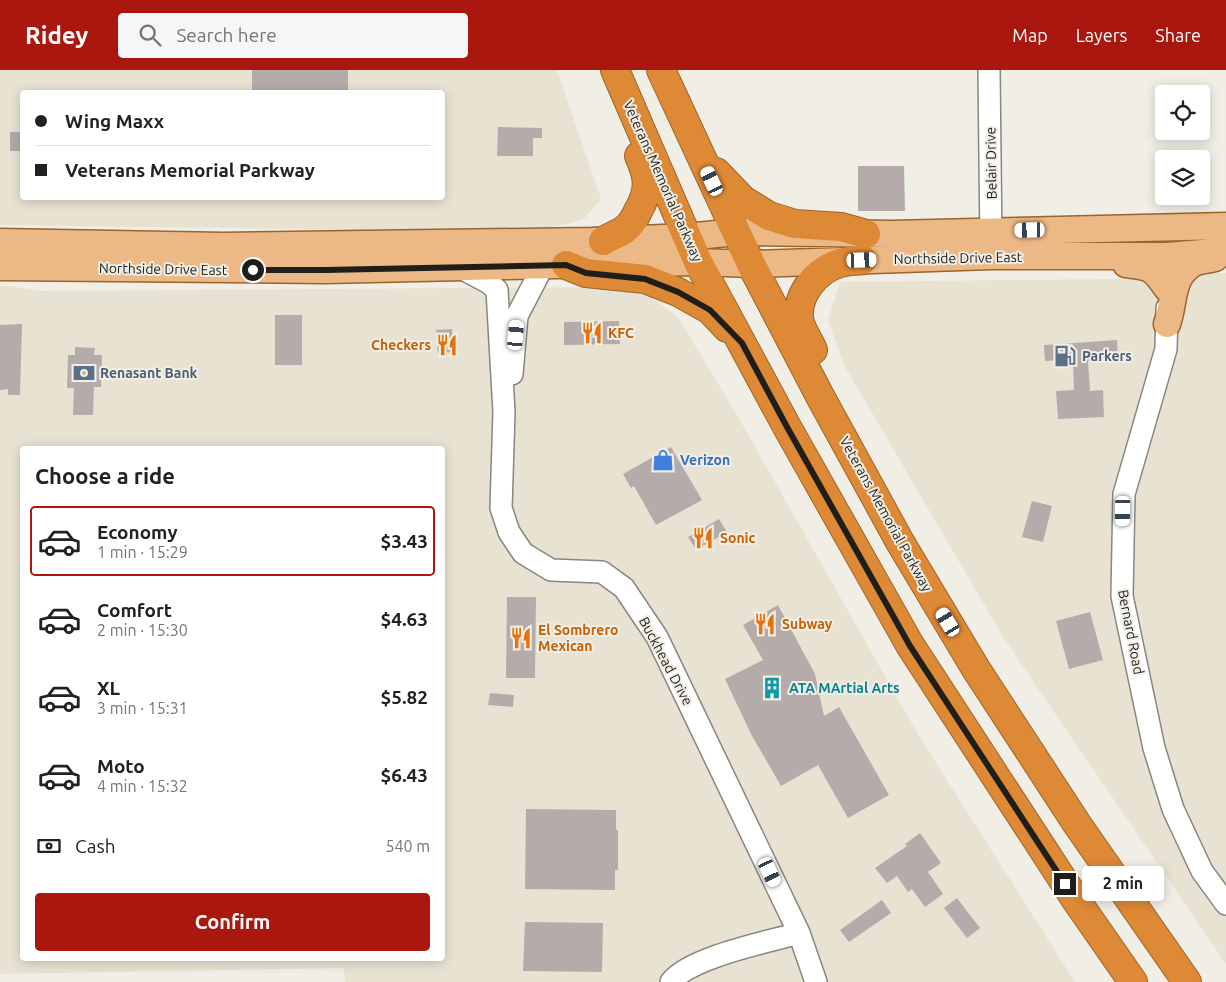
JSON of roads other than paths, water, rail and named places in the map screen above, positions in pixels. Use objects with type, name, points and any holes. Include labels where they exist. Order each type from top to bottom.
[{"type":"highway","points":[[601,70],[644,166],[647,181],[646,197],[626,230],[603,240]]},
{"type":"highway","name":"Veterans Memorial Parkway","points":[[615,70],[698,262],[791,436],[910,646],[1076,900],[1133,982]]},
{"type":"highway","name":"Veterans Memorial Parkway","points":[[661,70],[751,264],[821,398],[900,542],[986,685],[1077,824],[1187,982]]},
{"type":"highway","points":[[699,151],[721,178],[743,200],[769,216],[795,224],[841,227],[864,247],[840,263],[819,273],[807,287],[801,302],[799,319],[855,433],[900,542]]},
{"type":"highway","points":[[554,266],[586,273],[645,279],[678,292],[710,310],[742,343]]},
{"type":"main road","name":"Northside Drive East","points":[[0,267],[325,270],[698,262],[751,264],[991,230],[1226,226]]},
{"type":"main road","name":"Northside Drive East","points":[[0,242],[223,246],[603,240],[687,237],[736,232],[864,247],[991,256],[1167,256],[1226,252]]},
{"type":"main road","points":[[1166,324],[1171,312],[1177,279],[1193,263],[1217,258],[1226,252]]},
{"type":"main road","points":[[1042,256],[1062,263],[1115,262],[1147,267],[1156,272],[1167,288]]},
{"type":"street","name":"Belair Drive","points":[[989,70],[991,256]]},
{"type":"street","name":"Bernard Road","points":[[1167,228],[1166,349],[1124,494],[1122,596],[1154,748],[1173,809],[1202,872],[1226,904]]},
{"type":"street","name":"Buckhead Drive","points":[[503,400],[513,373],[517,316],[554,266]]},
{"type":"street","name":"Buckhead Drive","points":[[459,267],[489,283],[497,290],[503,400],[501,508],[509,532],[523,553],[551,570],[602,572],[624,588],[657,637],[799,933],[816,982]]},
{"type":"street","points":[[671,982],[676,976],[702,960],[799,933]]},
{"type":"place","name":"KFC","points":[[592,333]]},
{"type":"place","name":"Checkers","points":[[447,345]]},
{"type":"place","name":"Parkers","points":[[1065,356]]},
{"type":"place","name":"Renasant Bank","points":[[84,373]]},
{"type":"place","name":"Verizon","points":[[663,460]]},
{"type":"place","name":"Sonic","points":[[703,538]]},
{"type":"place","name":"Subway","points":[[765,624]]},
{"type":"place","name":"El Sombrero Mexican","points":[[521,638]]},
{"type":"place","name":"ATA MArtial Arts","points":[[772,688]]}]
